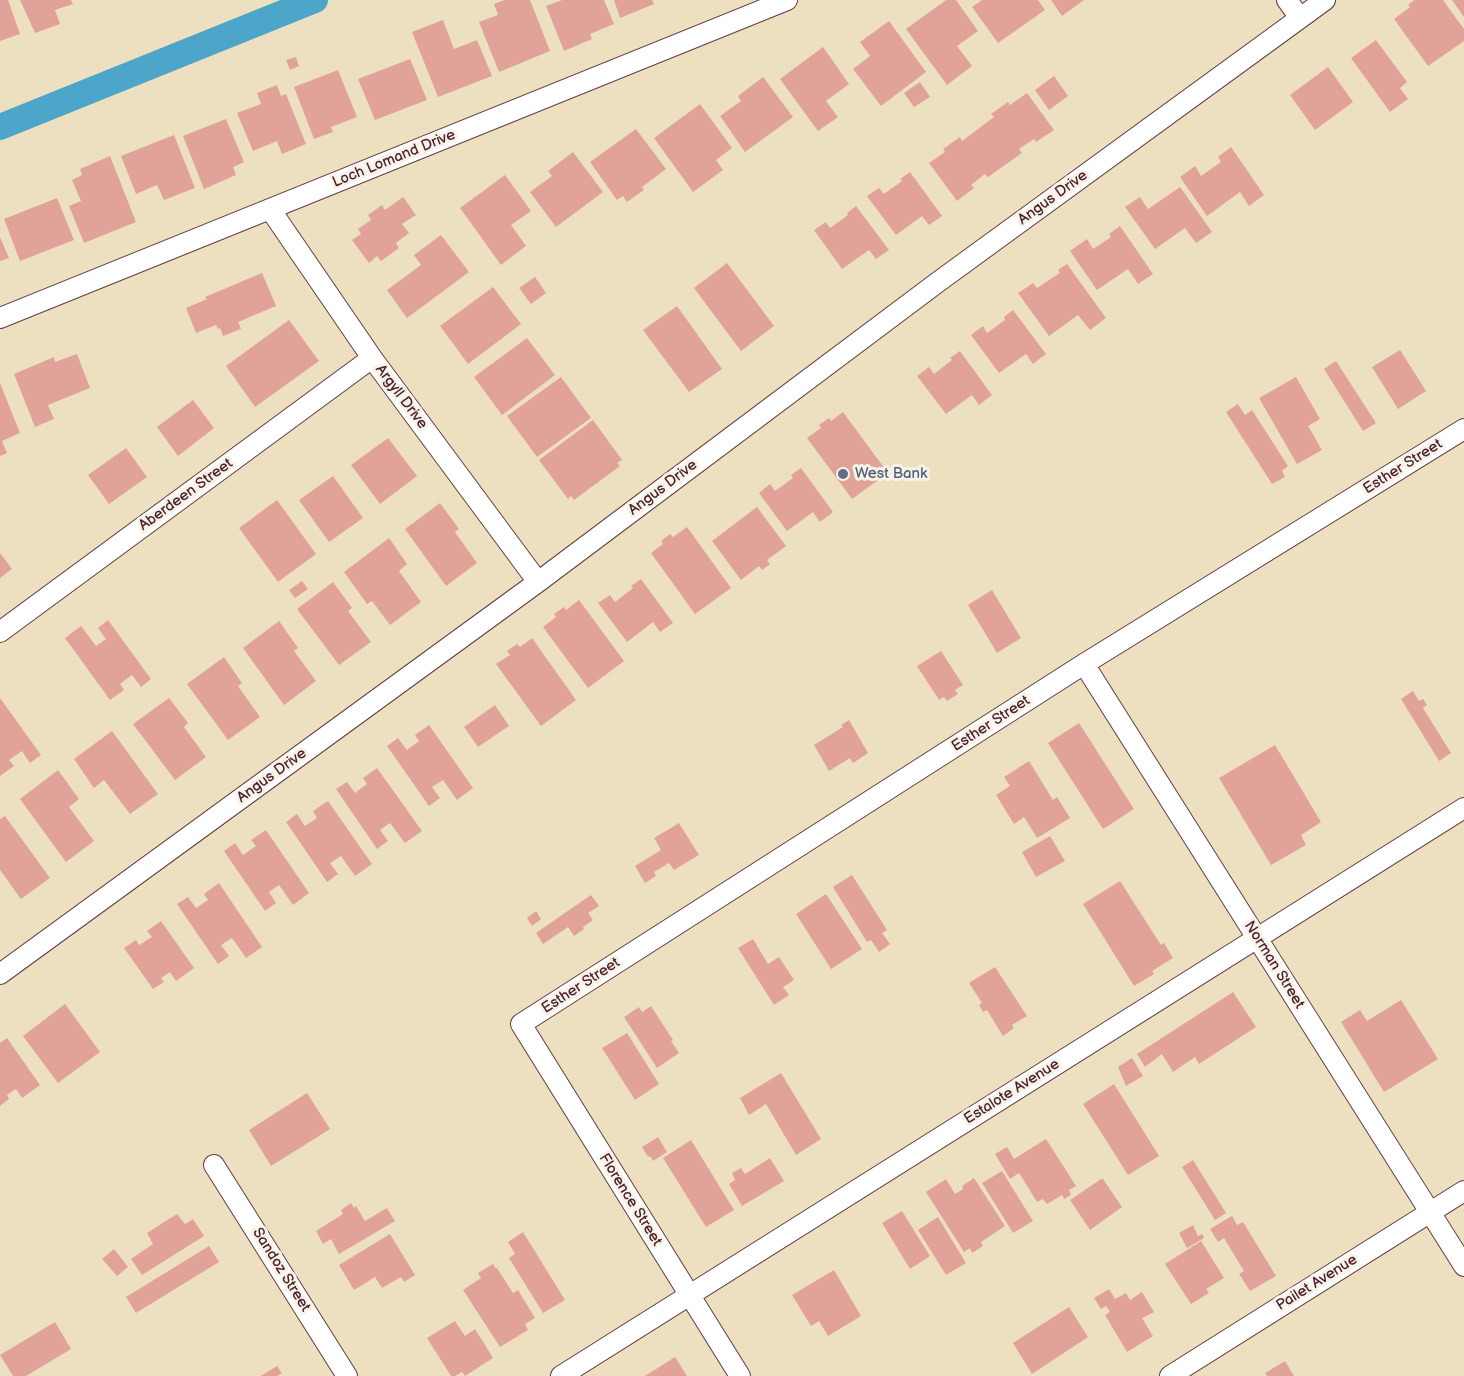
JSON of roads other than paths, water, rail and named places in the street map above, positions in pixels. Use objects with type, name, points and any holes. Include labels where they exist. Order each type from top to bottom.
[{"type":"street","name":"Loch Lomand Drive","points":[[0,318],[788,0]]},
{"type":"street","points":[[1287,0],[1300,18]]},
{"type":"street","name":"Angus Drive","points":[[0,974],[538,582],[938,282],[1325,0]]},
{"type":"street","name":"Argyll Drive","points":[[270,209],[372,358],[538,582]]},
{"type":"street","name":"Aberdeen Street","points":[[0,632],[372,358]]},
{"type":"street","name":"Esther Street","points":[[521,1024],[1084,664],[1464,429]]},
{"type":"street","name":"Norman Street","points":[[1084,664],[1464,1266]]},
{"type":"street","name":"Estalote Avenue","points":[[561,1376],[1464,808]]},
{"type":"street","name":"Florence Street","points":[[521,1024],[740,1376]]},
{"type":"street","name":"Sandoz Street","points":[[214,1165],[347,1376]]},
{"type":"street","name":"Pailet Avenue","points":[[1170,1376],[1464,1191]]},
{"type":"waterway","points":[[0,127],[315,0]]},
{"type":"place","name":"West Bank","points":[[843,474]]}]
